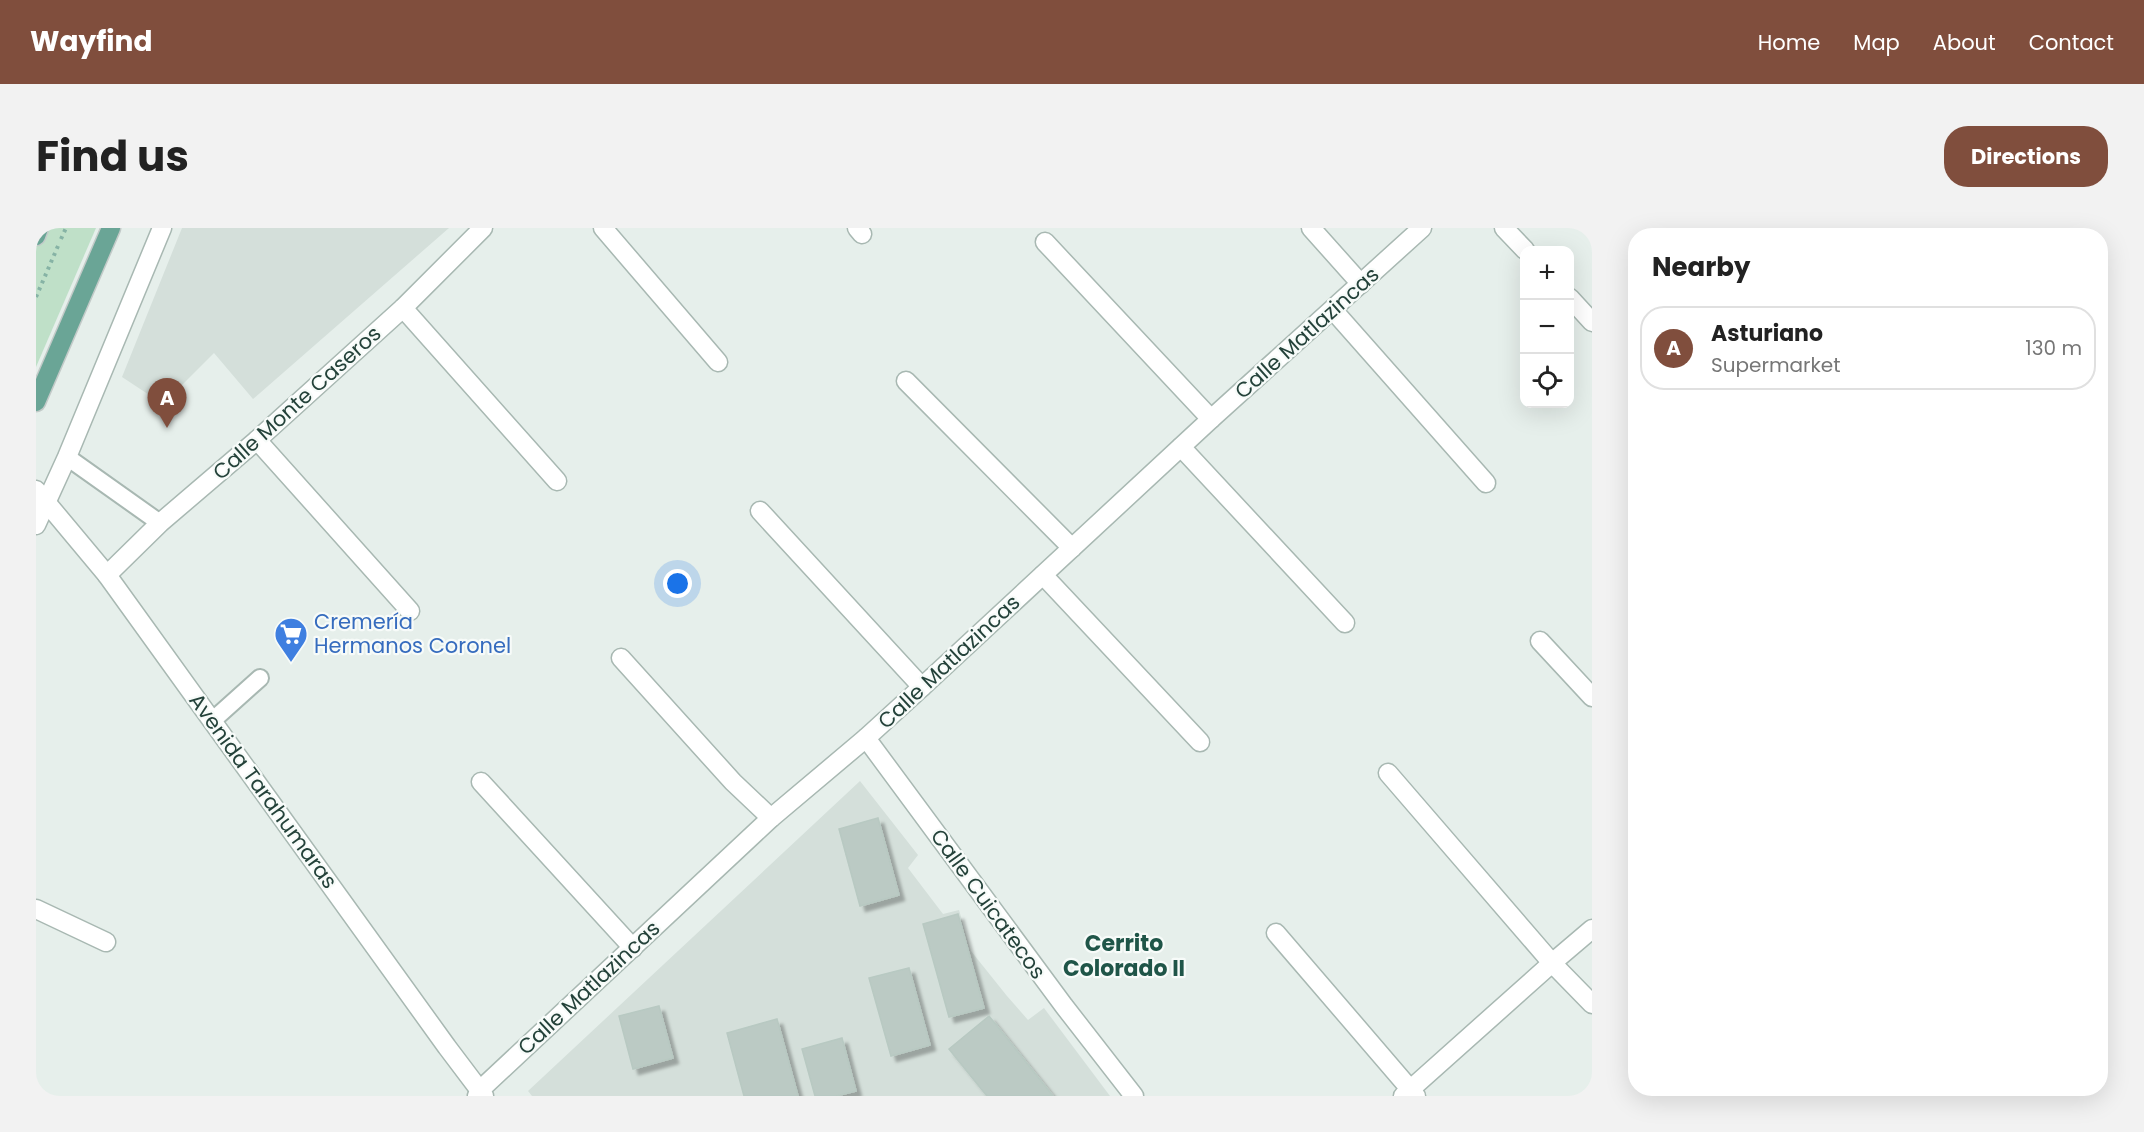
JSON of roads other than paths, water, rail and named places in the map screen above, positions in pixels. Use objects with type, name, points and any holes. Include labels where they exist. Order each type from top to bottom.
[{"type":"main road","points":[[36,236],[39,228]]},
{"type":"main road","points":[[36,402],[111,228]]},
{"type":"street","points":[[36,525],[41,497],[67,457],[162,228]]},
{"type":"street","name":"Calle Monte Caseros","points":[[107,575],[160,523],[257,440],[403,308],[483,228]]},
{"type":"street","points":[[603,228],[718,362]]},
{"type":"street","points":[[1311,228],[1361,285]]},
{"type":"street","name":"Calle Matlazincas","points":[[481,1094],[771,818],[866,738],[1211,419],[1422,228]]},
{"type":"street","points":[[1504,228],[1521,246]]},
{"type":"street","points":[[1045,242],[1211,419]]},
{"type":"street","points":[[1571,300],[1592,322]]},
{"type":"street","points":[[403,308],[557,481]]},
{"type":"street","points":[[1333,310],[1486,483]]},
{"type":"street","points":[[906,381],[1072,548]]},
{"type":"street","points":[[257,440],[410,611]]},
{"type":"street","points":[[1181,447],[1345,622]]},
{"type":"street","name":"Avenida Tarahumaras","points":[[41,497],[107,575],[481,1094]]},
{"type":"street","points":[[760,511],[922,687]]},
{"type":"street","points":[[1043,575],[1200,742]]},
{"type":"street","points":[[1540,640],[1592,697]]},
{"type":"street","points":[[621,658],[733,782],[771,818]]},
{"type":"street","name":"Calle Cuicatecos","points":[[866,738],[1064,1006],[1134,1096]]},
{"type":"street","points":[[1388,773],[1552,963],[1592,1004]]},
{"type":"street","points":[[481,782],[633,948]]},
{"type":"street","points":[[36,909],[106,942]]},
{"type":"street","points":[[1276,933],[1409,1094],[1592,929]]},
{"type":"lane","points":[[67,457],[160,523]]},
{"type":"lane","points":[[212,721],[260,678]]},
{"type":"place","name":"Asturiano","points":[[167,428]]},
{"type":"place","name":"Cremería Hermanos Coronel","points":[[291,663]]},
{"type":"district","name":"Cerrito Colorado II","points":[[1124,956]]}]
